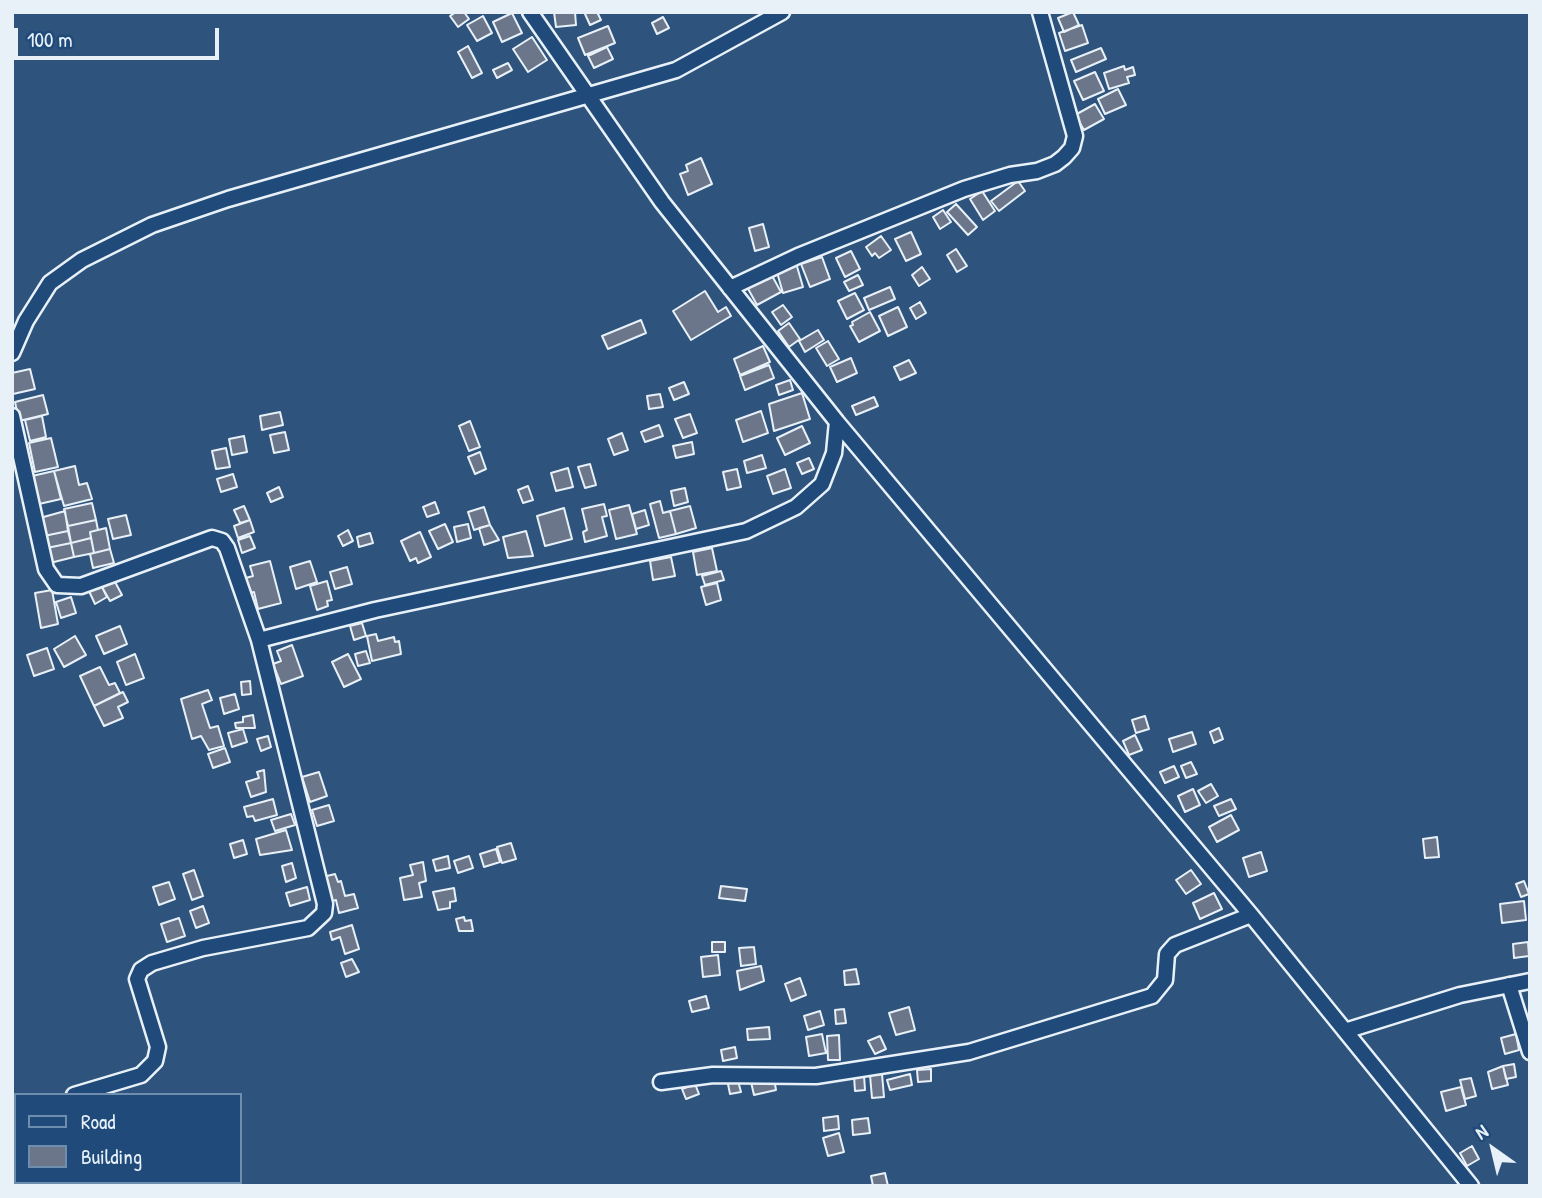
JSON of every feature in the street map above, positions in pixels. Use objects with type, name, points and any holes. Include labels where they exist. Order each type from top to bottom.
[{"type":"street","points":[[530,12],[586,97],[730,288],[837,422],[1251,915],[1471,1186]]},
{"type":"street","points":[[12,352],[26,321],[50,283],[82,260],[125,237],[228,199],[676,70],[782,12]]},
{"type":"street","points":[[730,288],[798,256],[964,189],[1010,175],[1037,171],[1064,157],[1072,148],[1075,136],[1040,12]]},
{"type":"street","points":[[12,416],[46,569],[57,585],[81,586],[212,538],[222,541],[227,548],[259,640],[319,874],[324,913],[308,928],[203,948],[160,960],[141,970],[137,979],[158,1047],[155,1061],[141,1075],[81,1093]]},
{"type":"street","points":[[259,640],[375,610],[746,531],[796,507],[821,484],[830,470],[837,422]]},
{"type":"street","points":[[661,1082],[713,1075],[816,1076],[969,1052],[1152,996],[1165,981],[1167,954],[1175,945],[1251,915]]},
{"type":"street","points":[[1345,1031],[1460,995],[1530,981]]},
{"type":"street","points":[[1509,985],[1530,1052]]},
{"type":"building","points":[[456,12],[464,12],[469,19],[458,27],[450,16]]},
{"type":"building","points":[[554,12],[575,12],[576,25],[556,27]]},
{"type":"building","points":[[597,12],[601,20],[590,25],[585,14]]},
{"type":"building","points":[[1073,12],[1079,25],[1064,32],[1058,18]]},
{"type":"building","points":[[512,13],[522,33],[502,42],[493,22]]},
{"type":"building","points":[[483,16],[492,33],[477,41],[467,25]]},
{"type":"building","points":[[663,17],[669,28],[657,34],[652,23]]},
{"type":"building","points":[[1082,25],[1088,43],[1065,51],[1059,33]]},
{"type":"building","points":[[608,26],[615,43],[585,55],[578,38]]},
{"type":"building","points":[[532,37],[547,60],[528,72],[513,49]]},
{"type":"building","points":[[468,46],[482,73],[472,78],[458,52]]},
{"type":"building","points":[[607,47],[613,59],[594,68],[588,56]]},
{"type":"building","points":[[1101,48],[1106,59],[1076,72],[1071,60]]},
{"type":"building","points":[[508,63],[512,70],[497,78],[493,70]]},
{"type":"building","points":[[1124,66],[1125,70],[1133,67],[1135,75],[1127,77],[1129,83],[1109,89],[1104,73]]},
{"type":"building","points":[[1095,72],[1104,91],[1083,100],[1074,81]]},
{"type":"building","points":[[1118,89],[1126,105],[1105,114],[1098,99]]},
{"type":"building","points":[[1095,104],[1104,119],[1084,130],[1075,115]]},
{"type":"building","points":[[701,158],[712,184],[688,195],[680,174],[688,171],[686,165]]},
{"type":"building","points":[[1018,181],[1025,191],[999,211],[991,201]]},
{"type":"building","points":[[982,191],[995,211],[983,220],[970,199]]},
{"type":"building","points":[[956,204],[977,227],[968,235],[947,212]]},
{"type":"building","points":[[943,210],[951,222],[940,229],[933,217]]},
{"type":"building","points":[[763,224],[769,247],[755,251],[749,228]]},
{"type":"building","points":[[911,232],[921,254],[906,261],[895,239]]},
{"type":"building","points":[[881,236],[891,250],[879,258],[875,253],[872,256],[866,247]]},
{"type":"building","points":[[956,249],[967,266],[957,272],[947,255]]},
{"type":"building","points":[[851,251],[860,269],[845,277],[836,258]]},
{"type":"building","points":[[822,257],[830,279],[810,287],[801,264]]},
{"type":"building","points":[[796,263],[803,287],[783,293],[776,269]]},
{"type":"building","points":[[922,267],[930,279],[919,286],[912,275]]},
{"type":"building","points":[[770,272],[781,292],[757,305],[746,285]]},
{"type":"building","points":[[858,275],[863,285],[849,291],[844,282]]},
{"type":"building","points":[[890,287],[895,299],[869,310],[864,298]]},
{"type":"building","points":[[705,291],[718,312],[726,307],[731,316],[691,340],[673,311]]},
{"type":"building","points":[[855,293],[864,310],[847,319],[838,301]]},
{"type":"building","points":[[920,302],[926,313],[916,319],[910,308]]},
{"type":"building","points":[[783,305],[792,317],[781,325],[772,312]]},
{"type":"building","points":[[898,307],[907,327],[888,336],[879,316]]},
{"type":"building","points":[[870,312],[880,331],[859,342],[850,326],[853,325],[852,322]]},
{"type":"building","points":[[641,320],[646,333],[608,349],[602,336]]},
{"type":"building","points":[[789,323],[800,339],[789,347],[778,331]]},
{"type":"building","points":[[818,330],[824,340],[805,352],[799,341]]},
{"type":"building","points":[[828,341],[839,359],[827,366],[816,348]]},
{"type":"building","points":[[763,346],[770,362],[740,375],[734,359]]},
{"type":"building","points":[[851,358],[857,373],[837,382],[830,367]]},
{"type":"building","points":[[909,360],[916,373],[900,380],[894,367]]},
{"type":"building","points":[[769,365],[774,378],[745,390],[740,376]]},
{"type":"building","points":[[30,369],[35,389],[13,394],[12,373]]},
{"type":"building","points":[[790,380],[793,390],[779,395],[776,385]]},
{"type":"building","points":[[684,382],[689,394],[674,400],[669,388]]},
{"type":"building","points":[[802,393],[810,419],[774,431],[769,404]]},
{"type":"building","points":[[660,394],[663,407],[649,409],[647,396]]},
{"type":"building","points":[[43,395],[48,414],[19,421],[15,402]]},
{"type":"building","points":[[874,397],[878,406],[856,415],[852,406]]},
{"type":"building","points":[[761,411],[768,433],[743,442],[736,420]]},
{"type":"building","points":[[280,412],[283,425],[262,430],[260,416]]},
{"type":"building","points":[[690,414],[697,433],[683,438],[675,419]]},
{"type":"building","points":[[42,416],[46,437],[30,441],[25,420]]},
{"type":"building","points":[[470,421],[480,447],[469,451],[459,426]]},
{"type":"building","points":[[659,425],[663,436],[645,442],[641,432]]},
{"type":"building","points":[[802,426],[810,443],[785,455],[777,438]]},
{"type":"building","points":[[285,432],[289,450],[274,453],[270,435]]},
{"type":"building","points":[[622,433],[628,450],[614,455],[608,439]]},
{"type":"building","points":[[244,436],[247,452],[232,455],[229,439]]},
{"type":"building","points":[[51,438],[58,467],[35,472],[29,443]]},
{"type":"building","points":[[692,442],[694,454],[676,458],[673,446]]},
{"type":"building","points":[[226,448],[230,467],[216,469],[212,451]]},
{"type":"building","points":[[480,452],[486,469],[475,474],[468,457]]},
{"type":"building","points":[[762,455],[766,468],[747,473],[744,461]]},
{"type":"building","points":[[809,458],[814,469],[802,474],[797,463]]},
{"type":"building","points":[[590,464],[596,485],[585,488],[578,467]]},
{"type":"building","points":[[75,466],[79,485],[87,483],[92,499],[64,506],[54,471]]},
{"type":"building","points":[[568,468],[573,487],[556,491],[551,473]]},
{"type":"building","points":[[737,469],[741,487],[727,490],[723,472]]},
{"type":"building","points":[[785,469],[791,488],[773,494],[767,476]]},
{"type":"building","points":[[54,471],[61,499],[39,504],[32,476]]},
{"type":"building","points":[[233,474],[237,487],[221,492],[217,479]]},
{"type":"building","points":[[528,486],[533,500],[523,503],[518,490]]},
{"type":"building","points":[[279,487],[283,497],[271,502],[267,493]]},
{"type":"building","points":[[685,488],[688,502],[674,506],[671,491]]},
{"type":"building","points":[[660,501],[663,513],[670,511],[676,534],[659,538],[650,504]]},
{"type":"building","points":[[435,502],[439,513],[427,517],[423,507]]},
{"type":"building","points":[[92,503],[96,520],[68,526],[64,509]]},
{"type":"building","points":[[604,504],[607,516],[602,517],[607,536],[585,542],[583,532],[587,530],[582,509]]},
{"type":"building","points":[[629,505],[637,534],[616,539],[609,510]]},
{"type":"building","points":[[244,506],[250,520],[240,523],[234,510]]},
{"type":"building","points":[[690,506],[696,528],[676,534],[670,511]]},
{"type":"building","points":[[484,507],[490,525],[474,530],[468,512]]},
{"type":"building","points":[[564,508],[572,539],[545,546],[537,516]]},
{"type":"building","points":[[645,510],[649,525],[636,529],[632,514]]},
{"type":"building","points":[[65,511],[68,531],[44,536],[40,518]]},
{"type":"building","points":[[126,515],[131,535],[113,539],[108,519]]},
{"type":"building","points":[[96,520],[98,530],[90,532],[91,538],[71,543],[68,526]]},
{"type":"building","points":[[250,520],[254,532],[238,538],[234,526]]},
{"type":"building","points":[[445,524],[453,542],[438,549],[429,531]]},
{"type":"building","points":[[468,524],[471,538],[457,542],[454,527]]},
{"type":"building","points":[[490,525],[499,540],[484,545],[479,528]]},
{"type":"building","points":[[106,528],[110,549],[94,553],[90,532]]},
{"type":"building","points":[[348,530],[353,541],[343,546],[338,536]]},
{"type":"building","points":[[68,531],[71,543],[47,548],[44,536]]},
{"type":"building","points":[[526,531],[533,556],[508,558],[503,537]]},
{"type":"building","points":[[420,532],[431,557],[418,563],[416,558],[410,561],[401,541]]},
{"type":"building","points":[[370,533],[373,543],[359,547],[357,537]]},
{"type":"building","points":[[250,536],[255,548],[242,553],[238,540]]},
{"type":"building","points":[[91,538],[94,553],[74,557],[71,543]]},
{"type":"building","points":[[71,543],[74,557],[50,563],[47,548]]},
{"type":"building","points":[[712,548],[717,571],[697,575],[693,552]]},
{"type":"building","points":[[110,549],[114,563],[93,568],[90,554]]},
{"type":"building","points":[[671,557],[675,576],[653,580],[650,561]]},
{"type":"building","points":[[270,561],[281,603],[258,609],[254,592],[246,594],[242,579],[253,576],[250,566]]},
{"type":"building","points":[[310,561],[317,582],[296,589],[290,567]]},
{"type":"building","points":[[347,567],[352,584],[335,589],[330,572]]},
{"type":"building","points":[[721,571],[724,580],[705,585],[702,576]]},
{"type":"building","points":[[114,580],[122,595],[110,601],[102,587]]},
{"type":"building","points":[[327,581],[332,600],[327,601],[328,606],[317,610],[310,586]]},
{"type":"building","points":[[100,583],[107,597],[95,604],[88,589]]},
{"type":"building","points":[[717,583],[721,600],[706,605],[701,587]]},
{"type":"building","points":[[52,590],[58,624],[41,628],[35,593]]},
{"type":"building","points":[[71,597],[76,613],[61,618],[56,602]]},
{"type":"building","points":[[362,623],[366,636],[354,640],[350,626]]},
{"type":"building","points":[[120,626],[127,644],[104,654],[96,636]]},
{"type":"building","points":[[376,634],[378,641],[394,637],[395,642],[399,641],[401,654],[372,661],[367,636]]},
{"type":"building","points":[[75,636],[86,655],[64,667],[54,649]]},
{"type":"building","points":[[292,645],[303,676],[281,684],[273,664],[281,661],[277,651]]},
{"type":"building","points":[[47,648],[54,669],[34,676],[27,655]]},
{"type":"building","points":[[366,651],[370,663],[358,666],[355,654]]},
{"type":"building","points":[[135,654],[144,678],[126,685],[117,662]]},
{"type":"building","points":[[348,654],[361,679],[344,687],[332,662]]},
{"type":"building","points":[[100,667],[109,685],[115,683],[120,693],[94,706],[80,676]]},
{"type":"building","points":[[250,681],[251,694],[242,695],[241,682]]},
{"type":"building","points":[[208,690],[212,700],[202,704],[210,728],[218,726],[224,746],[209,750],[201,736],[192,739],[181,699]]},
{"type":"building","points":[[123,692],[128,702],[118,707],[123,718],[104,726],[94,706]]},
{"type":"building","points":[[235,694],[239,709],[224,714],[220,698]]},
{"type":"building","points":[[253,715],[255,728],[236,728],[235,723],[243,722],[243,717]]},
{"type":"building","points":[[1145,716],[1149,729],[1136,733],[1132,720]]},
{"type":"building","points":[[1219,728],[1223,739],[1214,743],[1210,732]]},
{"type":"building","points":[[243,729],[247,742],[232,747],[228,733]]},
{"type":"building","points":[[1192,732],[1196,744],[1173,752],[1169,739]]},
{"type":"building","points":[[1135,735],[1142,750],[1129,755],[1123,741]]},
{"type":"building","points":[[268,736],[271,747],[261,751],[257,739]]},
{"type":"building","points":[[225,748],[230,762],[213,768],[208,754]]},
{"type":"building","points":[[1191,762],[1197,774],[1186,778],[1181,766]]},
{"type":"building","points":[[1174,766],[1179,777],[1165,783],[1160,772]]},
{"type":"building","points":[[264,770],[266,792],[251,797],[246,782],[259,778],[257,772]]},
{"type":"building","points":[[319,772],[327,796],[310,802],[302,777]]},
{"type":"building","points":[[1211,784],[1218,796],[1206,803],[1198,791]]},
{"type":"building","points":[[1193,789],[1200,805],[1185,812],[1178,796]]},
{"type":"building","points":[[273,799],[277,815],[255,821],[253,816],[247,817],[244,807]]},
{"type":"building","points":[[1231,799],[1236,809],[1219,816],[1214,806]]},
{"type":"building","points":[[329,805],[334,821],[317,826],[312,810]]},
{"type":"building","points":[[291,814],[295,825],[275,831],[271,820]]},
{"type":"building","points":[[1231,815],[1239,830],[1217,842],[1209,827]]},
{"type":"building","points":[[286,830],[292,850],[260,855],[256,839]]},
{"type":"building","points":[[1437,837],[1439,857],[1425,858],[1423,839]]},
{"type":"building","points":[[243,840],[247,854],[234,858],[230,844]]},
{"type":"building","points":[[511,843],[516,859],[502,863],[497,847]]},
{"type":"building","points":[[496,849],[500,862],[484,867],[480,854]]},
{"type":"building","points":[[1261,852],[1267,871],[1249,877],[1243,858]]},
{"type":"building","points":[[448,856],[450,868],[436,871],[433,860]]},
{"type":"building","points":[[469,856],[473,868],[458,873],[454,861]]},
{"type":"building","points":[[423,862],[426,881],[419,883],[422,897],[404,900],[400,878],[413,875],[410,865]]},
{"type":"building","points":[[292,863],[296,878],[286,882],[282,866]]},
{"type":"building","points":[[194,870],[203,896],[192,900],[183,874]]},
{"type":"building","points":[[1191,870],[1201,884],[1186,894],[1176,880]]},
{"type":"building","points":[[335,874],[338,882],[341,881],[345,896],[354,894],[358,908],[339,913],[336,900],[329,902],[323,877]]},
{"type":"building","points":[[1524,881],[1529,894],[1521,897],[1516,884]]},
{"type":"building","points":[[169,882],[175,899],[159,905],[153,887]]},
{"type":"building","points":[[721,886],[747,889],[745,901],[719,898]]},
{"type":"building","points":[[307,887],[310,900],[290,906],[286,893]]},
{"type":"building","points":[[454,888],[456,901],[450,902],[450,908],[438,910],[433,892]]},
{"type":"building","points":[[1214,893],[1222,909],[1200,919],[1193,903]]},
{"type":"building","points":[[1524,901],[1526,920],[1502,923],[1500,904]]},
{"type":"building","points":[[203,906],[209,923],[196,928],[190,911]]},
{"type":"building","points":[[464,917],[465,921],[471,920],[473,931],[459,931],[456,919]]},
{"type":"building","points":[[179,918],[185,936],[167,942],[161,924]]},
{"type":"building","points":[[352,925],[359,949],[345,954],[340,937],[332,940],[330,932]]},
{"type":"building","points":[[712,942],[725,942],[725,952],[712,952]]},
{"type":"building","points":[[1528,942],[1529,956],[1514,958],[1513,944]]},
{"type":"building","points":[[754,947],[756,964],[741,966],[739,948]]},
{"type":"building","points":[[718,955],[720,975],[703,977],[701,957]]},
{"type":"building","points":[[352,959],[359,972],[346,977],[341,963]]},
{"type":"building","points":[[761,966],[764,981],[740,990],[737,971]]},
{"type":"building","points":[[856,969],[859,984],[845,985],[844,971]]},
{"type":"building","points":[[800,978],[806,995],[791,1001],[785,984]]},
{"type":"building","points":[[706,996],[709,1008],[692,1012],[689,1001]]},
{"type":"building","points":[[909,1007],[915,1030],[896,1035],[889,1013]]},
{"type":"building","points":[[844,1009],[846,1023],[836,1024],[835,1010]]},
{"type":"building","points":[[820,1011],[824,1025],[808,1030],[804,1016]]},
{"type":"building","points":[[769,1027],[770,1039],[748,1040],[747,1029]]},
{"type":"building","points":[[822,1034],[826,1053],[809,1056],[806,1037]]},
{"type":"building","points":[[1516,1034],[1519,1050],[1505,1054],[1501,1038]]},
{"type":"building","points":[[839,1035],[840,1060],[828,1060],[827,1036]]},
{"type":"building","points":[[880,1036],[886,1049],[875,1054],[868,1041]]},
{"type":"building","points":[[735,1047],[737,1058],[723,1061],[721,1050]]},
{"type":"building","points":[[1514,1064],[1516,1077],[1506,1079],[1503,1066]]},
{"type":"building","points":[[1503,1066],[1508,1085],[1492,1089],[1488,1072]]},
{"type":"building","points":[[931,1069],[931,1081],[918,1082],[917,1070]]},
{"type":"building","points":[[882,1074],[884,1097],[872,1098],[870,1075]]},
{"type":"building","points":[[910,1074],[912,1085],[890,1090],[887,1080]]},
{"type":"building","points":[[864,1075],[865,1090],[855,1091],[854,1076]]},
{"type":"building","points":[[737,1077],[741,1092],[730,1094],[727,1079]]},
{"type":"building","points":[[774,1078],[776,1090],[754,1095],[751,1082]]},
{"type":"building","points":[[1471,1078],[1476,1096],[1465,1099],[1460,1080]]},
{"type":"building","points":[[695,1084],[699,1094],[686,1099],[682,1089]]},
{"type":"building","points":[[1461,1087],[1466,1105],[1446,1111],[1441,1092]]},
{"type":"building","points":[[838,1116],[839,1129],[824,1131],[823,1118]]},
{"type":"building","points":[[868,1118],[870,1133],[853,1135],[852,1120]]},
{"type":"building","points":[[839,1133],[844,1152],[828,1156],[823,1138]]},
{"type":"building","points":[[1472,1146],[1479,1159],[1467,1166],[1460,1153]]},
{"type":"building","points":[[885,1173],[888,1186],[873,1186],[871,1176]]}]
